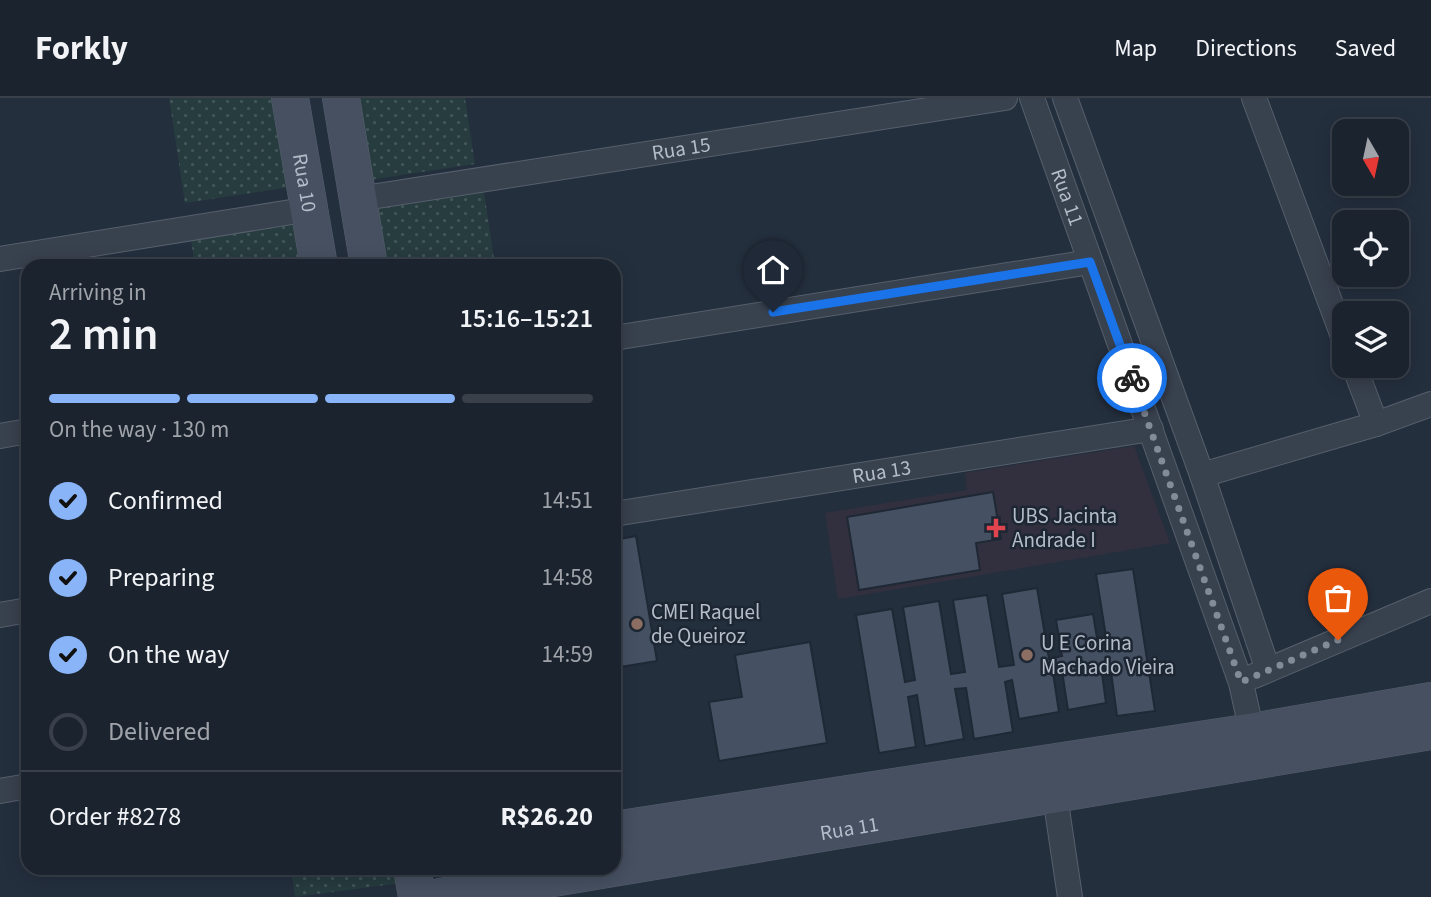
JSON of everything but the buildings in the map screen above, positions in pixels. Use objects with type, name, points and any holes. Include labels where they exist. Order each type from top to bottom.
[{"type":"main road","name":"Rua 10","points":[[290,98],[318,259]]},
{"type":"main road","points":[[341,98],[368,259]]},
{"type":"main road","name":"Rua 11","points":[[621,863],[1055,796],[1431,701]]},
{"type":"main road","name":"Rua 11","points":[[621,829],[1255,746],[1431,731]]},
{"type":"main road","points":[[413,875],[417,897]]},
{"type":"main road","name":"Rua 11","points":[[457,889],[547,875]]},
{"type":"street","name":"Rua 15","points":[[358,199],[1005,98]]},
{"type":"street","name":"Rua 11","points":[[1032,98],[1241,682],[1255,746]]},
{"type":"street","points":[[1065,98],[1202,475],[1268,670]]},
{"type":"street","points":[[1254,98],[1332,307]]},
{"type":"street","points":[[0,259],[310,209]]},
{"type":"street","points":[[621,337],[1090,262]]},
{"type":"street","points":[[1359,378],[1376,424]]},
{"type":"street","points":[[1202,475],[1376,424],[1431,404]]},
{"type":"street","name":"Rua 13","points":[[621,513],[1151,429]]},
{"type":"street","points":[[0,436],[21,432]]},
{"type":"street","points":[[1241,682],[1431,601]]},
{"type":"street","points":[[0,615],[21,611]]},
{"type":"street","points":[[0,791],[21,787]]},
{"type":"street","points":[[1055,796],[1070,897]]},
{"type":"shaded area","name":"UBS Jacinta Andrade I","points":[[1134,446],[1170,543],[838,599],[825,513],[967,490],[965,473]]},
{"type":"green space","points":[[169,98],[277,98],[291,187],[185,203]]},
{"type":"green space","points":[[357,98],[465,98],[475,164],[369,180]]},
{"type":"green space","points":[[483,185],[494,259],[386,259],[377,201]]},
{"type":"green space","points":[[295,217],[302,259],[194,259],[190,233]]},
{"type":"green space","points":[[292,875],[400,875],[401,883],[295,897]]},
{"type":"way so far","points":[[1132,378],[1241,682],[1338,640]]},
{"type":"place","name":"UBS Jacinta Andrade I","points":[[996,528]]},
{"type":"place","name":"CMEI Raquel de Queiroz","points":[[637,624]]},
{"type":"place","name":"U E Corina Machado Vieira","points":[[1027,655]]},
{"type":"route","points":[[773,312],[1090,262],[1132,378]]}]
